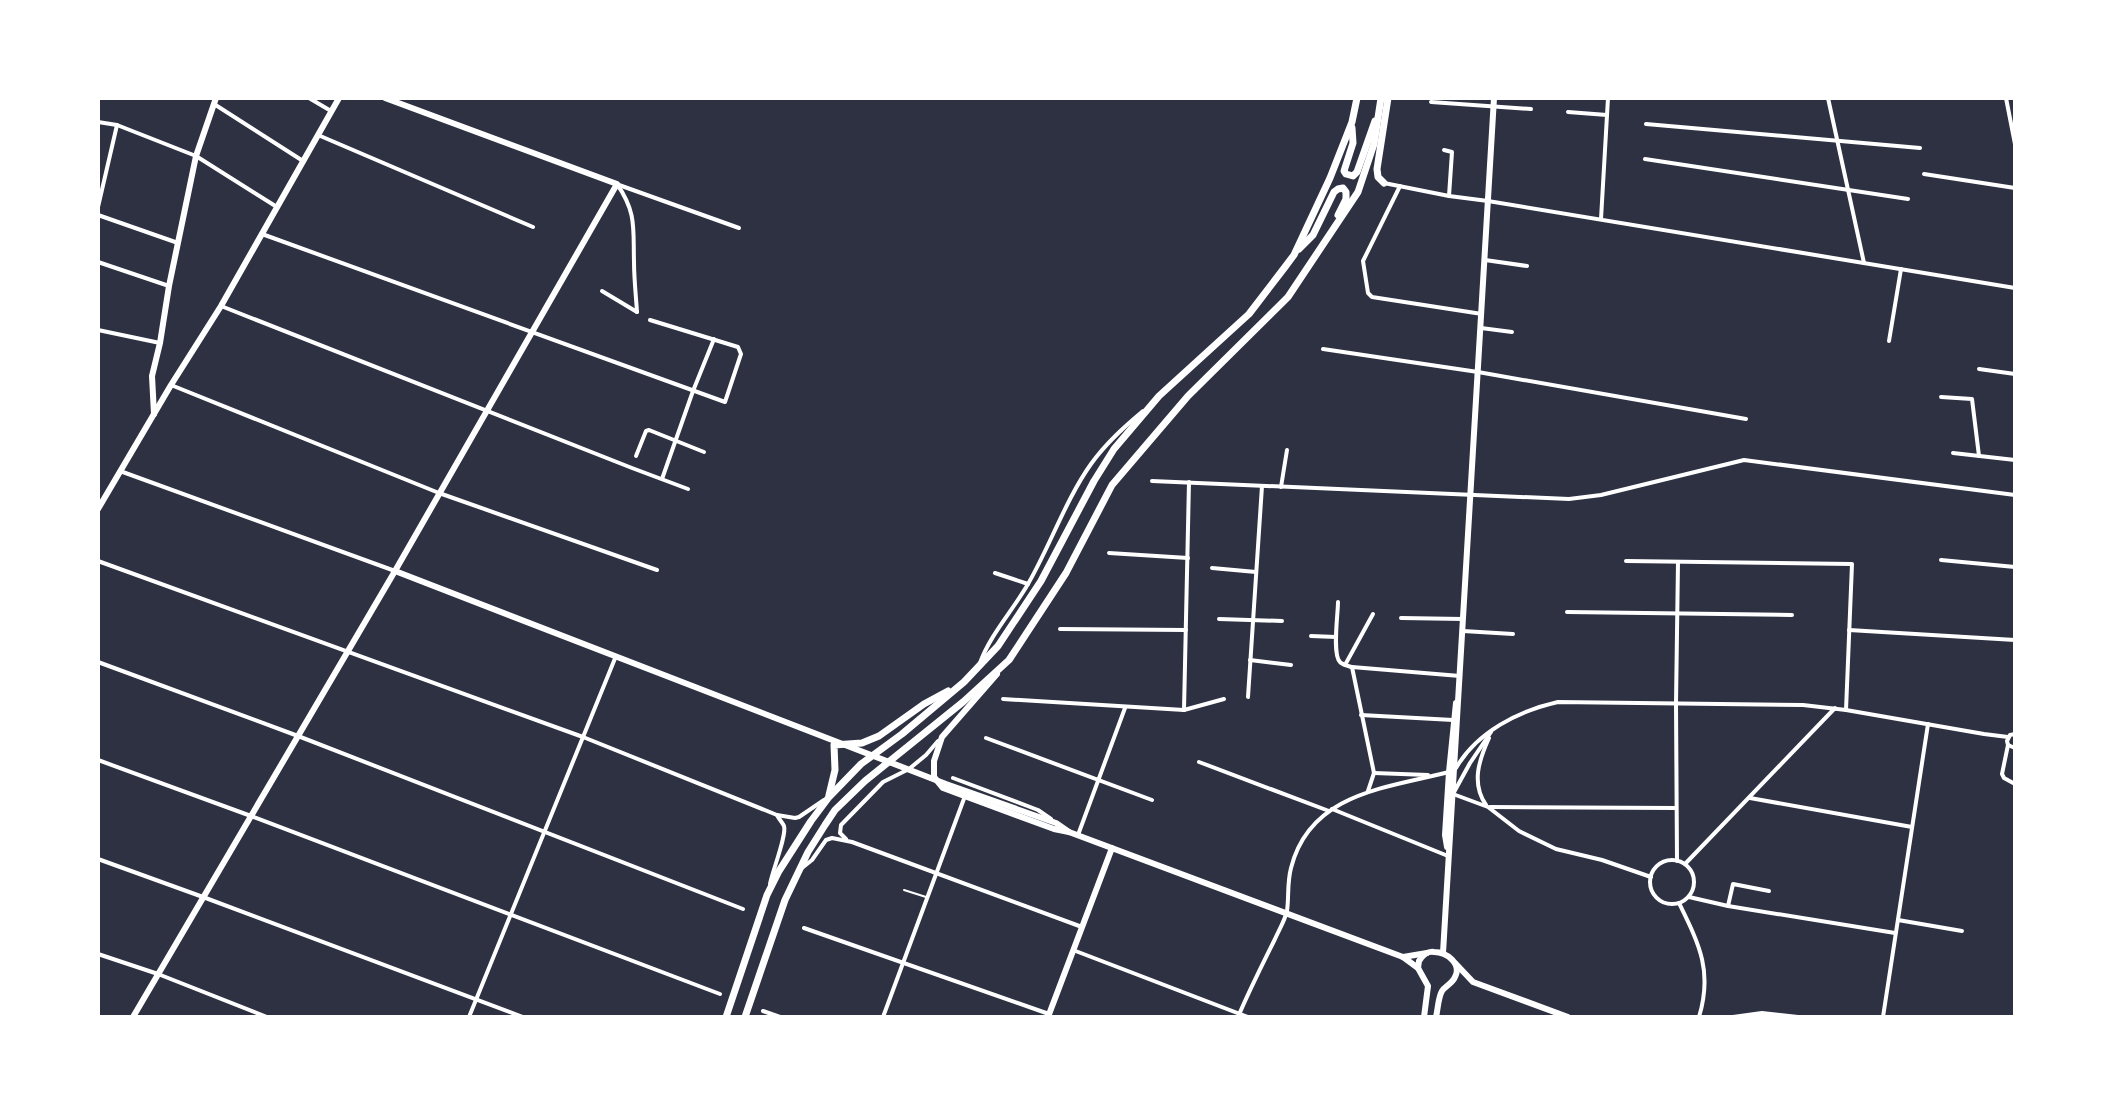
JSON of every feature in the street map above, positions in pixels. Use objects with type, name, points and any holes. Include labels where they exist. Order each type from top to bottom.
[{"type":"highway","points":[[1294,255],[1330,178],[1352,122],[1357,98]]},
{"type":"highway","points":[[745,1017],[785,900],[825,825],[849,795],[963,702],[1009,660],[1066,573],[1112,485],[1188,396],[1288,297],[1358,192],[1374,144],[1381,98]]},
{"type":"highway","points":[[1384,183],[1378,177],[1377,169],[1388,98]]},
{"type":"highway","points":[[1352,122],[1353,143],[1344,171],[1350,176],[1357,172],[1378,113]]},
{"type":"highway","points":[[726,1017],[767,895],[779,871],[829,797],[861,764],[964,682],[998,646],[1041,581],[1114,449],[1159,396],[1249,314],[1313,235],[1334,192],[1343,188],[1346,199],[1321,249]]},
{"type":"highway","points":[[829,797],[835,770],[834,745],[862,743],[879,736],[924,704],[964,682]]},
{"type":"main road","points":[[98,509],[101,497],[221,306],[339,98]]},
{"type":"main road","points":[[133,1017],[395,571],[617,184],[385,98]]},
{"type":"main road","points":[[1443,953],[1453,794],[1451,771],[1456,745],[1494,98]]},
{"type":"main road","points":[[154,414],[152,376],[169,286],[196,156],[215,101]]},
{"type":"main road","points":[[395,571],[824,736],[965,796],[1403,957],[1418,968],[1428,986],[1424,1017]]},
{"type":"main road","points":[[1009,660],[942,737],[934,761],[934,777],[944,786],[1056,823],[1069,832]]},
{"type":"main road","points":[[1448,856],[1445,835],[1453,720],[1460,676]]},
{"type":"main road","points":[[1049,1015],[1112,848]]},
{"type":"main road","points":[[1403,957],[1436,951],[1443,953],[1473,982],[1568,1017]]},
{"type":"main road","points":[[1418,968],[1419,961],[1427,953]]},
{"type":"main road","points":[[1436,1017],[1441,992],[1455,979],[1456,964]]},
{"type":"street","points":[[309,98],[331,111]]},
{"type":"street","points":[[1601,220],[1608,98]]},
{"type":"street","points":[[1828,98],[1864,263]]},
{"type":"street","points":[[2006,98],[2015,144]]},
{"type":"street","points":[[215,101],[303,161]]},
{"type":"street","points":[[1431,102],[1531,109]]},
{"type":"street","points":[[1568,112],[1607,115]]},
{"type":"street","points":[[98,122],[117,125],[196,156],[277,207]]},
{"type":"street","points":[[1646,124],[1920,148]]},
{"type":"street","points":[[98,207],[117,125]]},
{"type":"street","points":[[317,135],[533,227]]},
{"type":"street","points":[[1444,150],[1452,152],[1449,196]]},
{"type":"street","points":[[1645,159],[1908,199]]},
{"type":"street","points":[[1924,174],[2015,188]]},
{"type":"street","points":[[1384,183],[2015,288]]},
{"type":"street","points":[[617,184],[739,228]]},
{"type":"street","points":[[602,291],[637,312],[634,221],[626,197],[617,184]]},
{"type":"street","points":[[1400,186],[1363,261],[1368,293],[1372,297],[1482,314]]},
{"type":"street","points":[[98,215],[178,243]]},
{"type":"street","points":[[262,234],[725,402],[741,350],[714,338],[650,320]]},
{"type":"street","points":[[1485,260],[1527,266]]},
{"type":"street","points":[[98,262],[169,286]]},
{"type":"street","points":[[1889,341],[1901,269]]},
{"type":"street","points":[[221,306],[688,489]]},
{"type":"street","points":[[1481,328],[1512,332]]},
{"type":"street","points":[[98,330],[160,343]]},
{"type":"street","points":[[662,479],[714,338]]},
{"type":"street","points":[[1323,349],[1478,372],[1746,419]]},
{"type":"street","points":[[1979,369],[2015,374]]},
{"type":"street","points":[[171,385],[439,493],[657,570]]},
{"type":"street","points":[[979,666],[985,650],[1028,584],[1091,464],[1116,434],[1159,396]]},
{"type":"street","points":[[1941,397],[1972,399],[1979,456]]},
{"type":"street","points":[[636,456],[646,431],[704,452]]},
{"type":"street","points":[[1281,487],[1287,450]]},
{"type":"street","points":[[1953,453],[2015,460]]},
{"type":"street","points":[[1152,481],[1569,499],[1601,495],[1744,460],[2015,495]]},
{"type":"street","points":[[120,471],[395,571]]},
{"type":"street","points":[[1184,710],[1189,482]]},
{"type":"street","points":[[1248,697],[1262,486]]},
{"type":"street","points":[[1109,553],[1188,558]]},
{"type":"street","points":[[1941,560],[2015,567]]},
{"type":"street","points":[[98,561],[583,737],[777,815],[799,817],[829,797]]},
{"type":"street","points":[[1626,561],[1852,564],[1846,710]]},
{"type":"street","points":[[1677,861],[1678,562]]},
{"type":"street","points":[[1212,568],[1256,572]]},
{"type":"street","points":[[995,573],[1028,584]]},
{"type":"street","points":[[1338,602],[1338,660],[1345,665],[1460,676]]},
{"type":"street","points":[[1567,612],[1792,615]]},
{"type":"street","points":[[1345,665],[1373,614]]},
{"type":"street","points":[[1401,618],[1463,619]]},
{"type":"street","points":[[1219,619],[1282,621]]},
{"type":"street","points":[[1060,629],[1186,630]]},
{"type":"street","points":[[1849,630],[2015,640]]},
{"type":"street","points":[[1463,631],[1513,634]]},
{"type":"street","points":[[1311,636],[1336,637]]},
{"type":"street","points":[[469,1017],[616,656]]},
{"type":"street","points":[[1250,660],[1291,665]]},
{"type":"street","points":[[98,662],[298,736],[743,909]]},
{"type":"street","points":[[1352,667],[1374,773],[1368,791]]},
{"type":"street","points":[[1003,699],[1184,710],[1224,699]]},
{"type":"street","points":[[1239,1016],[1287,913],[1294,857],[1303,840],[1331,810],[1347,799],[1368,791],[1451,771],[1481,736],[1531,710],[1558,702],[1789,704],[1835,708],[2010,739]]},
{"type":"street","points":[[1078,835],[1125,708]]},
{"type":"street","points":[[1685,864],[1835,708]]},
{"type":"street","points":[[1361,715],[1453,720]]},
{"type":"street","points":[[1883,1017],[1928,724]]},
{"type":"street","points":[[2015,726],[2002,774],[2015,784]]},
{"type":"street","points":[[1494,729],[1453,794],[1488,807],[1519,831],[1547,845],[1651,877]]},
{"type":"street","points":[[1488,807],[1480,793],[1477,774],[1481,754],[1494,729]]},
{"type":"street","points":[[852,842],[840,833],[841,825],[883,782],[909,769],[942,737]]},
{"type":"street","points":[[986,738],[1152,800]]},
{"type":"street","points":[[2010,739],[2015,748]]},
{"type":"street","points":[[1456,745],[1460,760]]},
{"type":"street","points":[[98,760],[720,994]]},
{"type":"street","points":[[1199,762],[1448,856]]},
{"type":"street","points":[[1374,773],[1433,776]]},
{"type":"street","points":[[953,778],[1038,810],[1056,823]]},
{"type":"street","points":[[883,1017],[965,796]]},
{"type":"street","points":[[1750,798],[1912,827]]},
{"type":"street","points":[[1488,807],[1676,808]]},
{"type":"street","points":[[767,895],[773,866],[785,835],[784,826],[777,815]]},
{"type":"street","points":[[800,870],[829,839],[852,842],[1082,927]]},
{"type":"street","points":[[98,859],[523,1017]]},
{"type":"street","points":[[1664,862],[1685,864],[1694,876],[1689,897],[1679,903],[1667,904],[1655,897],[1652,891],[1653,870],[1664,862]]},
{"type":"street","points":[[1728,906],[1733,884],[1769,891]]},
{"type":"street","points":[[1689,897],[1896,933]]},
{"type":"street","points":[[1679,903],[1695,936],[1706,972],[1706,992],[1699,1017]]},
{"type":"street","points":[[1898,920],[1962,931]]},
{"type":"street","points":[[804,928],[1049,1015]]},
{"type":"street","points":[[1073,950],[1248,1017]]},
{"type":"street","points":[[98,954],[267,1017]]},
{"type":"street","points":[[763,1011],[780,1017]]},
{"type":"street","points":[[1733,1017],[1762,1013],[1798,1017]]},
{"type":"lane","points":[[904,890],[927,898]]}]
